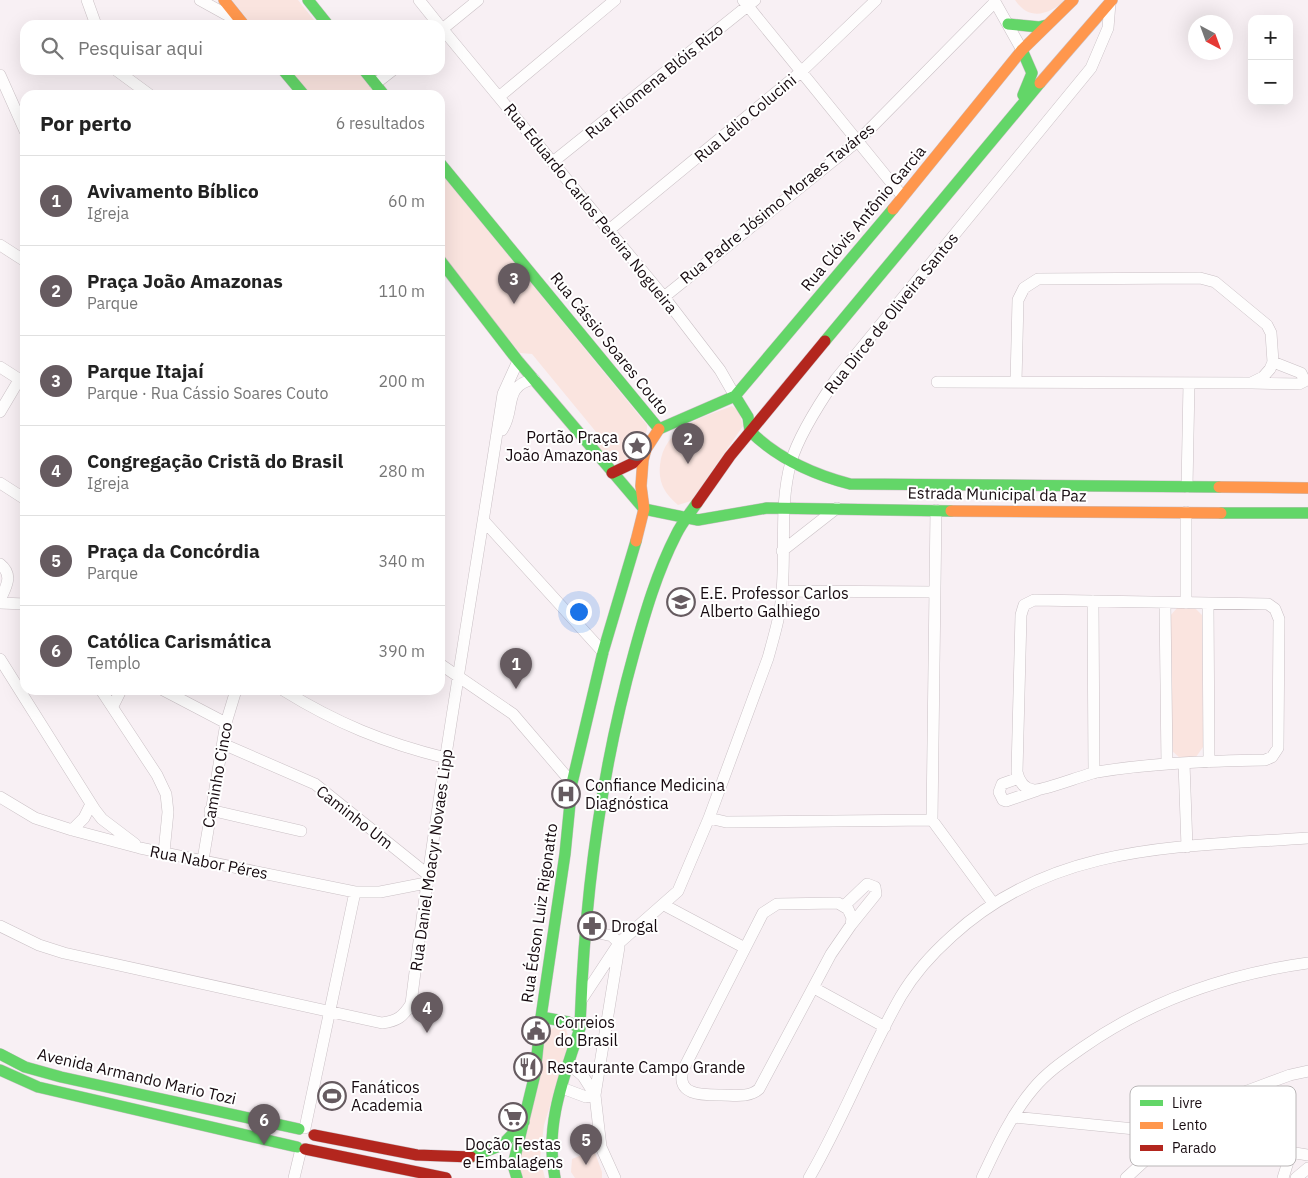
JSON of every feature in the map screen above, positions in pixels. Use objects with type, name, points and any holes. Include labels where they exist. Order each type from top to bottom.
[{"type":"street","points":[[87,0],[94,20]]},
{"type":"street","points":[[200,0],[235,20]]},
{"type":"street","points":[[224,0],[240,20]]},
{"type":"street","points":[[308,0],[324,20]]},
{"type":"street","name":"Rua Eduardo Carlos Pereira Nogueira","points":[[419,0],[434,20]]},
{"type":"street","points":[[445,24],[478,0]]},
{"type":"street","points":[[500,96],[615,0]]},
{"type":"street","name":"Rua Lélio Colucini","points":[[609,230],[802,71],[876,0]]},
{"type":"street","name":"Rua Clóvis Antônio Garcia","points":[[659,429],[735,396],[903,197],[1022,50],[1073,0]]},
{"type":"street","points":[[995,1],[1022,50],[1032,73],[1017,108]]},
{"type":"street","name":"Rua Padre Jósimo Moraes Taváres","points":[[664,297],[859,140],[995,1]]},
{"type":"street","points":[[555,1178],[550,1159],[550,1140],[562,1088],[580,1028],[582,956],[602,792],[624,689],[658,576],[676,534],[714,476],[750,431],[1017,108],[1111,1]]},
{"type":"street","name":"Rua Dirce de Oliveira Santos","points":[[581,1000],[618,943],[678,891],[709,818],[768,658],[782,591],[783,508],[791,461],[817,408],[836,379],[1091,68],[1108,28],[1111,1]]},
{"type":"street","points":[[748,2],[903,197]]},
{"type":"street","name":"Rua Filomena Blóis Rizo","points":[[554,162],[748,2]]},
{"type":"street","points":[[1008,24],[1047,26]]},
{"type":"street","name":"Rua Eduardo Carlos Pereira Nogueira","points":[[445,34],[500,96],[664,297],[720,370],[735,396]]},
{"type":"street","points":[[0,74],[20,120]]},
{"type":"street","points":[[123,75],[143,90]]},
{"type":"street","points":[[287,75],[300,90]]},
{"type":"street","points":[[368,75],[380,90]]},
{"type":"street","points":[[375,84],[387,75]]},
{"type":"street","name":"Rua Cássio Soares Couto","points":[[445,169],[659,429]]},
{"type":"street","points":[[0,245],[20,258]]},
{"type":"street","points":[[445,266],[518,361],[644,509]]},
{"type":"street","points":[[1016,382],[1018,300],[1024,288],[1038,279],[1209,280],[1267,325],[1272,338],[1273,362],[1267,373],[1250,382]]},
{"type":"street","name":"Rua Daniel Moacyr Novaes Lipp","points":[[0,926],[39,946],[64,953],[382,1023],[396,1021],[406,1013],[411,1004],[457,674],[484,521],[503,394],[518,361]]},
{"type":"street","points":[[937,382],[1250,382],[1299,384],[1305,381],[1301,373],[1273,362]]},
{"type":"street","points":[[0,367],[20,380]]},
{"type":"street","name":"Rua Daniel Moacyr Novaes Lipp","points":[[497,438],[508,416],[512,393],[518,386],[534,379]]},
{"type":"street","points":[[1186,603],[1189,382]]},
{"type":"street","points":[[0,412],[20,384]]},
{"type":"street","points":[[735,396],[748,416],[750,431]]},
{"type":"street","points":[[612,473],[633,463],[646,449],[659,429]]},
{"type":"street","name":"Estrada Municipal da Paz","points":[[750,431],[771,452],[826,477],[850,484],[934,486],[1187,500],[1308,513]]},
{"type":"street","name":"Rua Édson Luiz Rigonatto","points":[[517,1178],[513,1165],[526,1121],[536,1074],[541,1017],[565,854],[572,783],[603,652],[636,546],[644,509],[641,478],[646,449]]},
{"type":"street","points":[[0,483],[20,496]]},
{"type":"street","points":[[934,486],[936,510],[932,820],[993,903]]},
{"type":"street","name":"Estrada Municipal da Paz","points":[[644,509],[709,520],[767,508],[936,510],[1187,500],[1308,488]]},
{"type":"street","points":[[782,551],[838,508]]},
{"type":"street","points":[[484,521],[591,636],[603,652]]},
{"type":"street","points":[[0,564],[8,573],[8,580],[0,602],[20,604]]},
{"type":"street","points":[[782,591],[935,592]]},
{"type":"street","points":[[1019,778],[1002,784],[998,792],[1002,800],[1006,801],[1094,773],[1167,764],[1265,760],[1272,756],[1278,748],[1279,619],[1275,609],[1268,604],[1034,600],[1022,608],[1017,772],[1019,778],[1028,788],[1038,790]]},
{"type":"street","points":[[1093,601],[1094,773]]},
{"type":"street","points":[[1165,602],[1167,764]]},
{"type":"street","points":[[1208,603],[1209,762]]},
{"type":"street","points":[[591,636],[608,638]]},
{"type":"street","points":[[0,659],[6,677],[102,819],[140,848]]},
{"type":"street","points":[[445,667],[513,714],[572,783]]},
{"type":"street","points":[[105,695],[157,775],[166,794],[168,812],[164,852]]},
{"type":"street","points":[[113,706],[118,695]]},
{"type":"street","points":[[172,695],[226,723]]},
{"type":"street","name":"Caminho Cinco","points":[[203,860],[226,723],[234,695]]},
{"type":"street","points":[[291,695],[318,712],[357,730],[400,747],[446,758]]},
{"type":"street","name":"Caminho Um","points":[[223,744],[314,784],[427,879]]},
{"type":"street","points":[[551,758],[576,763]]},
{"type":"street","points":[[1184,763],[1187,847]]},
{"type":"street","name":"Rua Nabor Péres","points":[[0,797],[35,818],[72,830],[140,848],[355,892],[380,892],[427,879]]},
{"type":"street","points":[[72,830],[84,818],[91,804]]},
{"type":"street","points":[[210,810],[301,831]]},
{"type":"street","points":[[709,818],[726,822],[932,820]]},
{"type":"street","points":[[809,1178],[901,996],[924,966],[963,926],[993,903],[1029,883],[1092,860],[1141,851],[1308,838]]},
{"type":"street","points":[[844,906],[867,884],[875,887],[876,894],[831,954],[756,1092],[748,1095],[692,1093],[682,1083],[683,1070],[763,912],[773,905],[838,904],[844,906],[850,913],[851,925]]},
{"type":"street","points":[[301,1148],[313,1144],[306,1130],[328,1010],[355,892]]},
{"type":"street","points":[[664,905],[745,948]]},
{"type":"street","points":[[586,930],[612,936],[618,943],[619,952],[614,970],[595,1096],[601,1147],[615,1178]]},
{"type":"street","points":[[982,1178],[1013,1117],[1033,1089],[1055,1067],[1110,1028],[1188,991],[1275,967],[1308,963]]},
{"type":"street","points":[[814,988],[885,1028]]},
{"type":"street","points":[[541,1017],[568,1022],[580,1028]]},
{"type":"street","name":"Avenida Armando Mario Tozi","points":[[0,1054],[26,1067],[61,1077],[417,1155],[475,1157],[502,1145],[526,1121]]},
{"type":"street","points":[[569,1064],[583,1076],[595,1096]]},
{"type":"street","name":"Avenida Armando Mario Tozi","points":[[0,1070],[27,1083],[50,1090],[301,1148],[446,1178]]},
{"type":"street","points":[[1260,1086],[1290,1075],[1308,1071]]},
{"type":"street","points":[[562,1088],[586,1097],[595,1096]]},
{"type":"street","points":[[1013,1117],[1130,1129]]},
{"type":"street","points":[[294,1178],[301,1148],[293,1136],[306,1130]]},
{"type":"street","points":[[415,1171],[417,1155]]},
{"type":"street","points":[[1126,1178],[1139,1166]]},
{"type":"street","points":[[1283,1178],[1287,1166]]},
{"type":"street","points":[[1296,1178],[1308,1168]]},
{"type":"shaded area","points":[[232,0],[298,0],[314,20],[248,20]]},
{"type":"shaded area","points":[[1015,0],[1066,0],[1053,9],[1040,14],[1027,11]]},
{"type":"shaded area","points":[[293,75],[361,75],[372,90],[305,90]]},
{"type":"shaded area","points":[[445,178],[647,425],[647,431],[641,444],[624,460],[613,462],[609,460],[599,448],[601,438],[532,354],[520,353],[445,262]]},
{"type":"shaded area","points":[[732,406],[739,411],[743,426],[691,501],[678,505],[663,488],[660,477],[663,452],[669,441],[686,426]]},
{"type":"shaded area","points":[[1177,608],[1195,608],[1202,615],[1203,747],[1196,757],[1180,758],[1171,750],[1170,616]]},
{"type":"shaded area","points":[[556,1026],[566,1029],[570,1042],[544,1125],[540,1159],[545,1178],[520,1178],[519,1154],[544,1045],[549,1031]]},
{"type":"shaded area","points":[[594,1150],[602,1172],[602,1178],[575,1178],[571,1172],[572,1159]]},
{"type":"traffic: fast","points":[[308,0],[324,20]]},
{"type":"traffic: fast","points":[[1008,24],[1039,27],[1047,25]]},
{"type":"traffic: fast","points":[[1022,50],[1032,73],[1023,95]]},
{"type":"traffic: fast","points":[[287,75],[300,90]]},
{"type":"traffic: fast","points":[[368,75],[380,90]]},
{"type":"traffic: fast","points":[[825,341],[1040,83]]},
{"type":"traffic: fast","points":[[445,169],[659,429]]},
{"type":"traffic: fast","points":[[659,429],[735,396],[893,209]]},
{"type":"traffic: fast","points":[[445,266],[518,361],[644,509]]},
{"type":"traffic: fast","points":[[735,396],[748,417],[750,431]]},
{"type":"traffic: fast","points":[[750,431],[772,450],[796,464],[850,484],[1219,487]]},
{"type":"traffic: fast","points":[[580,1028],[585,933],[590,886],[603,792],[622,699],[657,578],[678,531],[697,503]]},
{"type":"traffic: fast","points":[[644,509],[698,520],[767,508],[951,511]]},
{"type":"traffic: fast","points":[[1221,513],[1308,513]]},
{"type":"traffic: fast","points":[[541,1017],[565,854],[572,783],[603,652],[636,541]]},
{"type":"traffic: fast","points":[[517,1178],[513,1165],[535,1074],[541,1017],[568,1022],[580,1028],[557,1102],[552,1140],[555,1178]]},
{"type":"traffic: fast","points":[[0,1054],[25,1067],[61,1077],[299,1129]]},
{"type":"traffic: fast","points":[[0,1070],[38,1087],[297,1147]]},
{"type":"traffic: fast","points":[[471,1157],[502,1145],[524,1122]]},
{"type":"traffic: slow","points":[[224,0],[240,20]]},
{"type":"traffic: slow","points":[[893,209],[1022,50],[1073,0]]},
{"type":"traffic: slow","points":[[1040,83],[1112,0]]},
{"type":"traffic: slow","points":[[636,541],[644,509],[641,486],[643,460],[646,449],[659,429]]},
{"type":"traffic: slow","points":[[1219,487],[1308,488]]},
{"type":"traffic: slow","points":[[951,511],[1221,513]]},
{"type":"traffic: jam","points":[[697,503],[730,456],[825,341]]},
{"type":"traffic: jam","points":[[612,473],[633,463],[646,449]]},
{"type":"traffic: jam","points":[[314,1135],[417,1155],[471,1157]]},
{"type":"traffic: jam","points":[[305,1149],[446,1178]]},
{"type":"place","name":"Parque Itajaí","points":[[514,304]]},
{"type":"place","name":"Portão Praça João Amazonas","points":[[637,446]]},
{"type":"place","name":"Praça João Amazonas","points":[[688,464]]},
{"type":"place","name":"E.E. Professor Carlos Alberto Galhiego","points":[[681,602]]},
{"type":"place","name":"Avivamento Bíblico","points":[[516,689]]},
{"type":"place","name":"Confiance Medicina Diagnóstica","points":[[566,794]]},
{"type":"place","name":"Drogal","points":[[592,926]]},
{"type":"place","name":"Correios do Brasil","points":[[536,1031]]},
{"type":"place","name":"Congregação Cristã do Brasil","points":[[427,1033]]},
{"type":"place","name":"Restaurante Campo Grande","points":[[528,1067]]},
{"type":"place","name":"Fanáticos Academia","points":[[332,1096]]},
{"type":"place","name":"Doção Festas e Embalagens","points":[[513,1117]]},
{"type":"place","name":"Católica Carismática","points":[[264,1145]]},
{"type":"place","name":"Praça da Concórdia","points":[[586,1165]]}]
